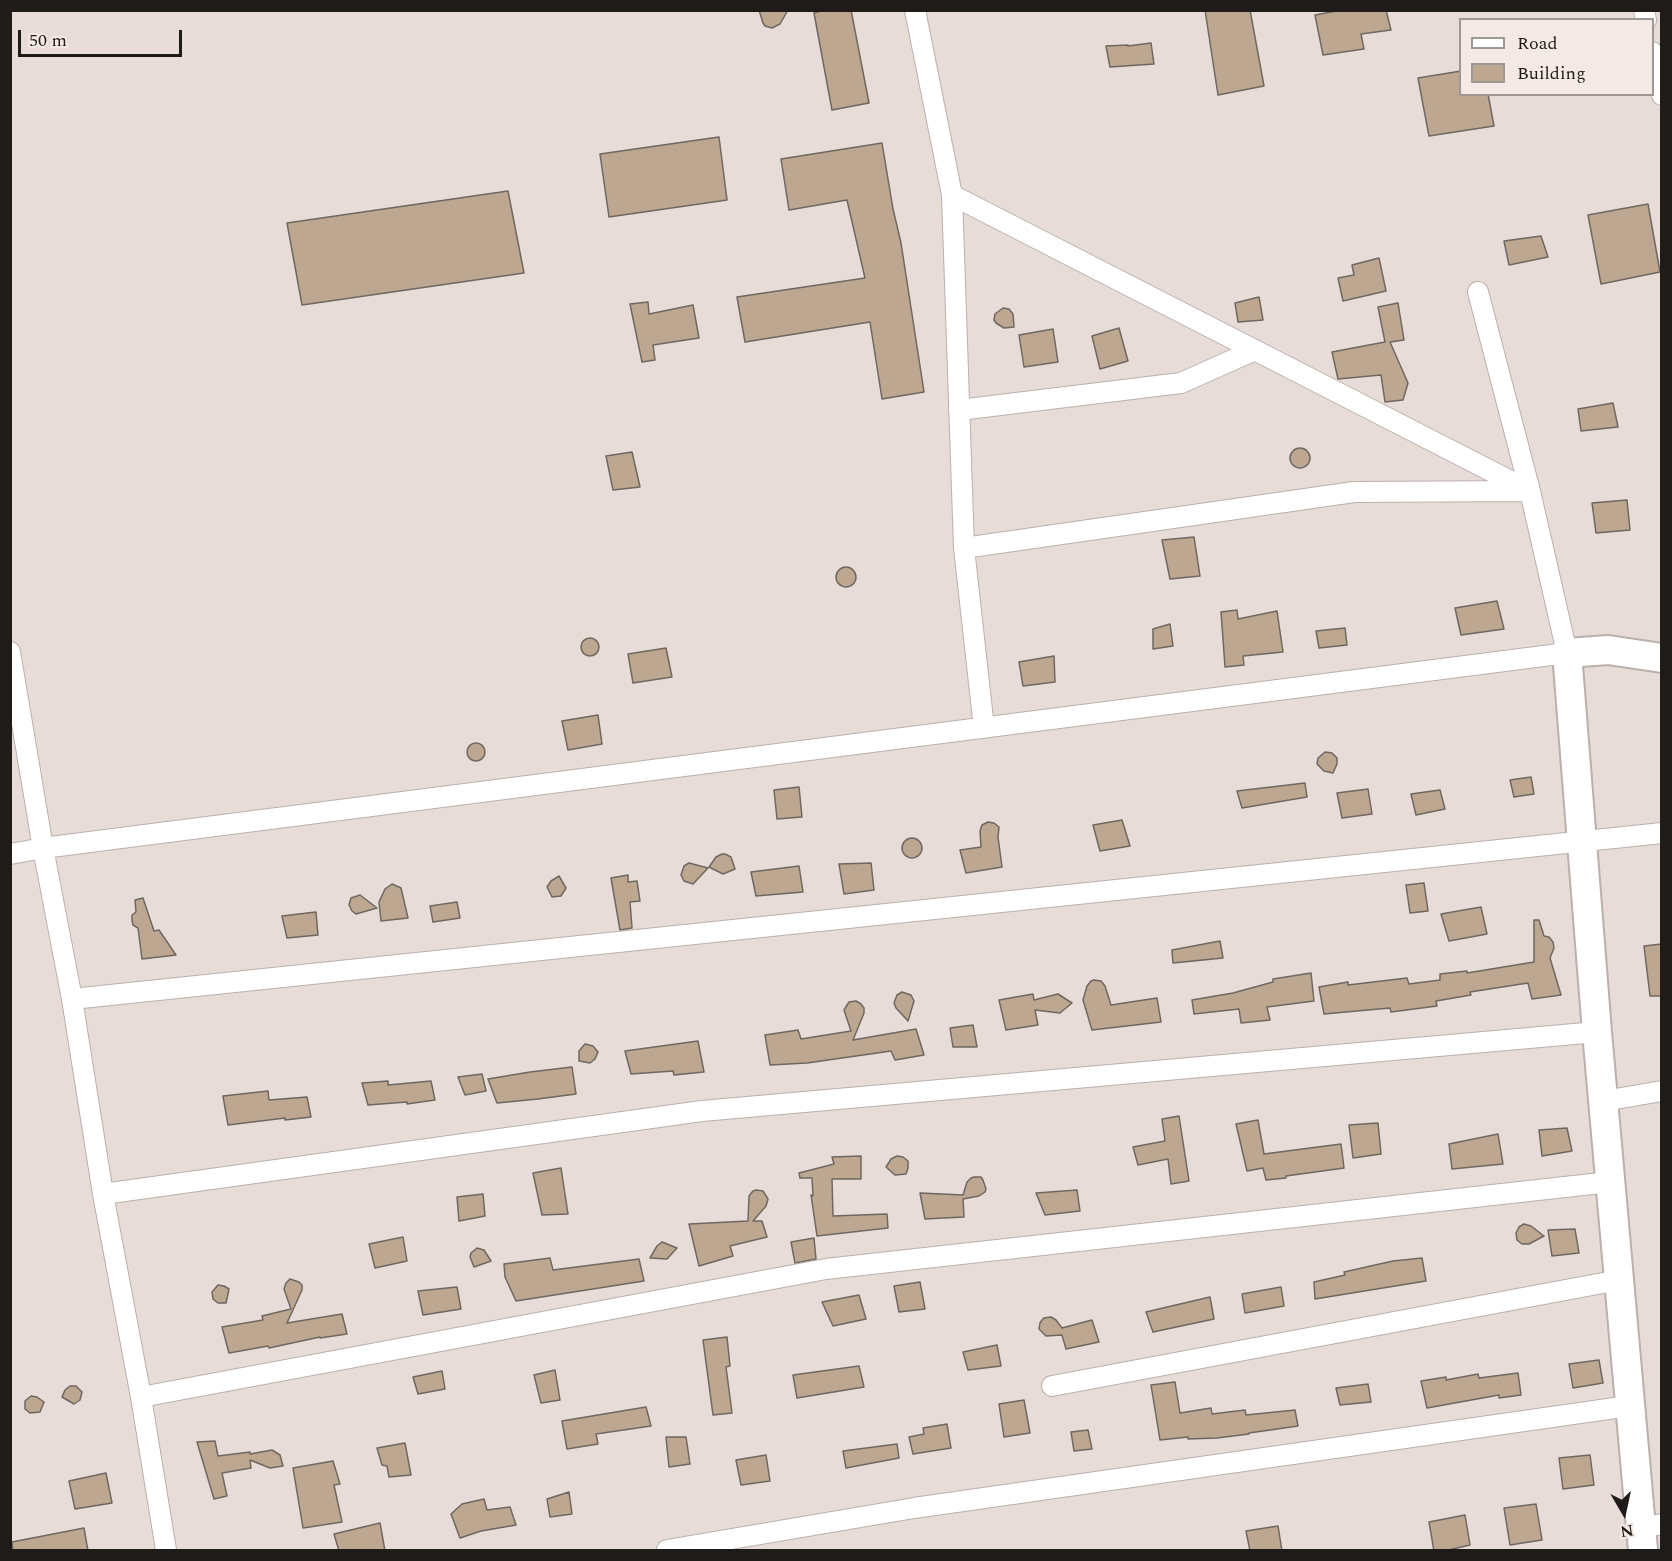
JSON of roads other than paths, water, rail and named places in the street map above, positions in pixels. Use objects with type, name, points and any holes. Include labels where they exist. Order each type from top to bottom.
[{"type":"main road","points":[[1649,1534],[1629,1406],[1567,653],[1608,650],[1662,658]]},
{"type":"street","points":[[915,10],[952,195],[964,548],[984,728]]},
{"type":"street","points":[[1654,57],[1662,95]]},
{"type":"street","points":[[952,195],[1530,491]]},
{"type":"street","points":[[10,854],[1567,653],[1530,491],[1478,292]]},
{"type":"street","points":[[959,410],[1181,383],[1255,350]]},
{"type":"street","points":[[964,548],[1354,492],[1530,491]]},
{"type":"street","points":[[10,651],[166,1551]]},
{"type":"street","points":[[72,999],[1662,833]]},
{"type":"street","points":[[103,1194],[702,1111],[1597,1032]]},
{"type":"street","points":[[1604,1101],[1662,1090]]},
{"type":"street","points":[[141,1397],[826,1269],[1611,1182]]},
{"type":"street","points":[[1052,1386],[1619,1280]]},
{"type":"street","points":[[667,1551],[914,1508],[1629,1406]]}]
